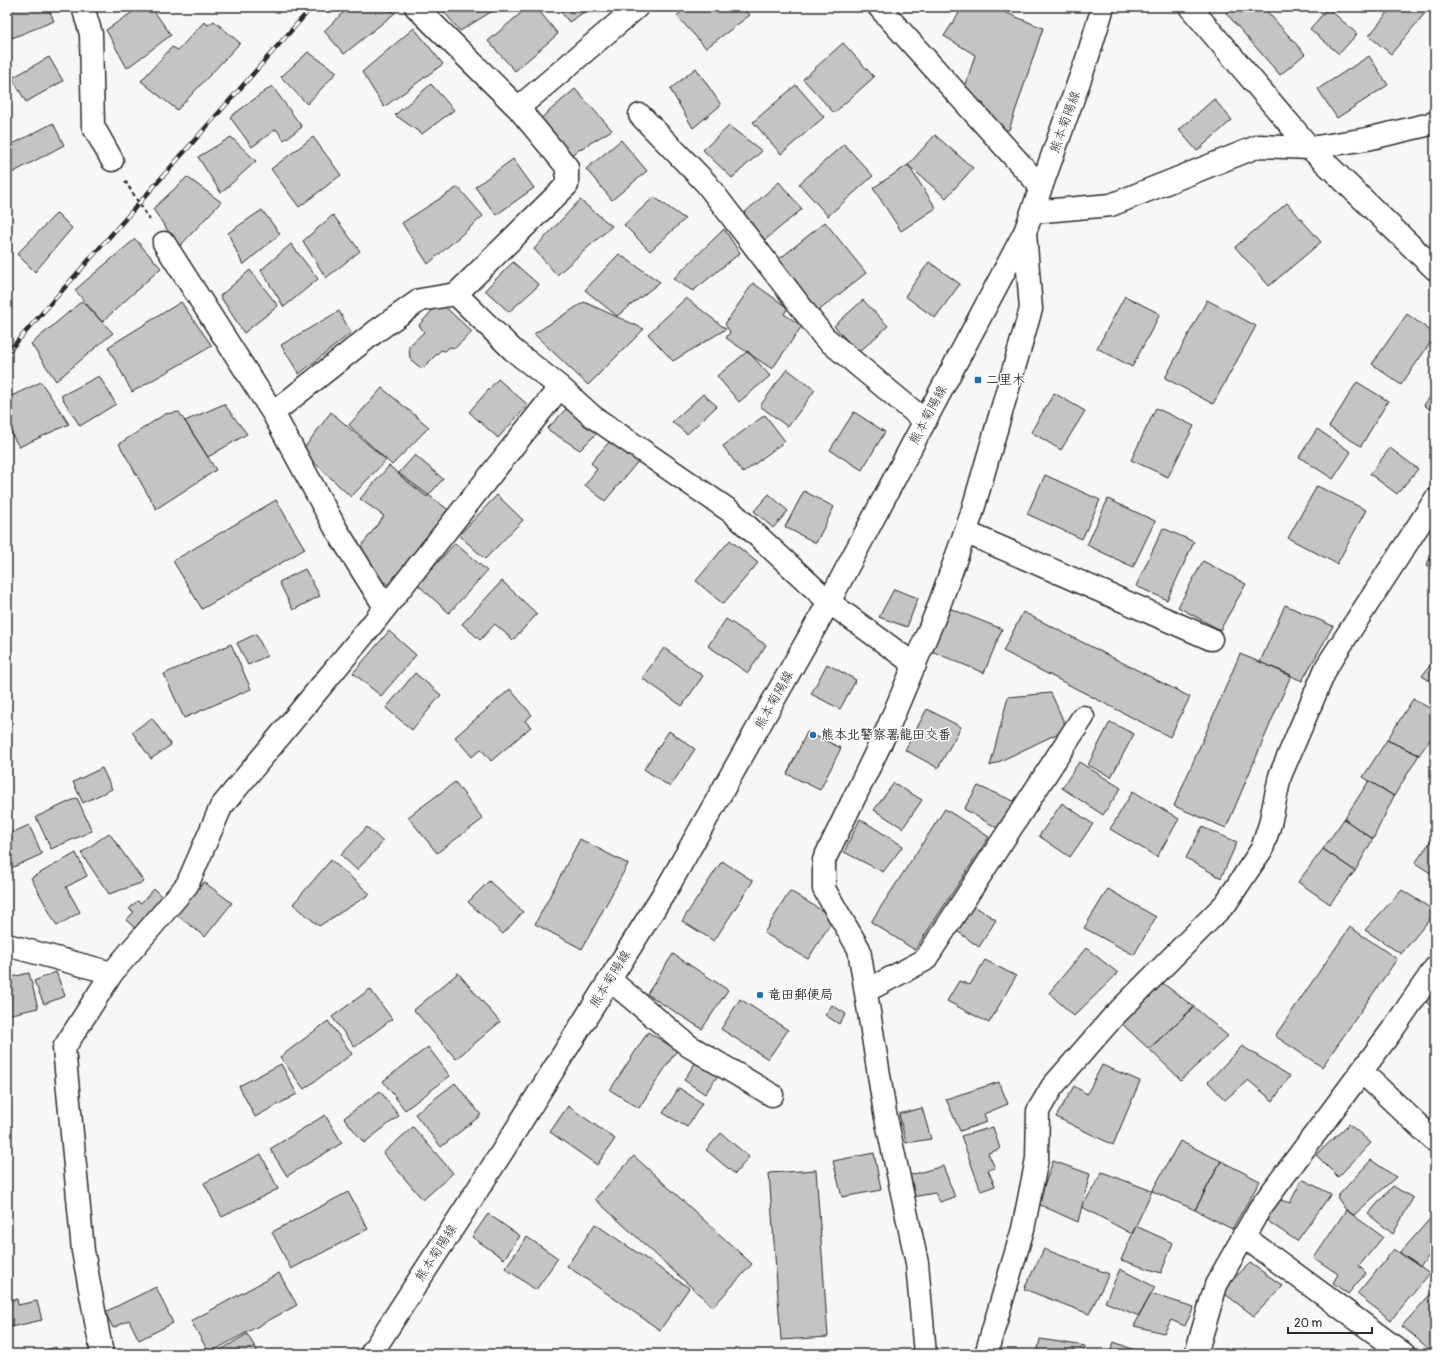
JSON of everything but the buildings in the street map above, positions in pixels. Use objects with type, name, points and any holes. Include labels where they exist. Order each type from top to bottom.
[{"type":"street","points":[[272,413],[375,332],[420,300],[456,294],[567,185],[567,167],[518,108],[416,7]]},
{"type":"street","points":[[518,108],[637,7]]},
{"type":"street","points":[[879,7],[1041,187]]},
{"type":"street","name":"熊本菊陽線","points":[[371,1354],[502,1152],[669,885],[829,602],[1025,232],[1087,59],[1102,7]]},
{"type":"street","points":[[1190,7],[1310,148],[1435,268]]},
{"type":"street","points":[[89,10],[93,126],[112,160]]},
{"type":"street","points":[[640,115],[706,183],[824,337],[925,421]]},
{"type":"street","points":[[1032,212],[1111,205],[1259,146],[1310,148],[1367,139],[1435,123]]},
{"type":"street","points":[[925,1354],[917,1263],[885,1113],[859,949],[824,889],[824,860],[887,730],[915,665],[937,611],[965,532],[1031,309],[1025,232]]},
{"type":"street","points":[[164,243],[272,413],[336,529],[385,607]]},
{"type":"street","points":[[456,294],[513,350],[560,387],[592,416],[733,513],[829,602],[915,665]]},
{"type":"street","points":[[102,1354],[83,1251],[64,1048],[112,973],[187,885],[221,807],[385,607],[560,387]]},
{"type":"street","points":[[986,1354],[1024,1229],[1037,1159],[1038,1111],[1052,1087],[1114,1017],[1226,903],[1262,849],[1270,824],[1280,776],[1327,666],[1435,500]]},
{"type":"street","points":[[965,532],[1211,639]]},
{"type":"street","points":[[866,992],[925,960],[1083,717]]},
{"type":"street","points":[[7,945],[112,973]]},
{"type":"street","points":[[1196,1354],[1216,1285],[1260,1208],[1362,1072],[1435,968]]},
{"type":"street","points":[[610,980],[689,1046],[772,1095]]},
{"type":"street","points":[[1362,1072],[1435,1141]]},
{"type":"street","points":[[1243,1236],[1404,1354]]},
{"type":"path","points":[[112,160],[164,243]]},
{"type":"railway","points":[[7,353],[312,7]]},
{"type":"place","name":"二里木","points":[[978,380]]},
{"type":"place","name":"熊本北警察署龍田交番","points":[[813,735]]},
{"type":"place","name":"竜田郵便局","points":[[760,995]]}]
